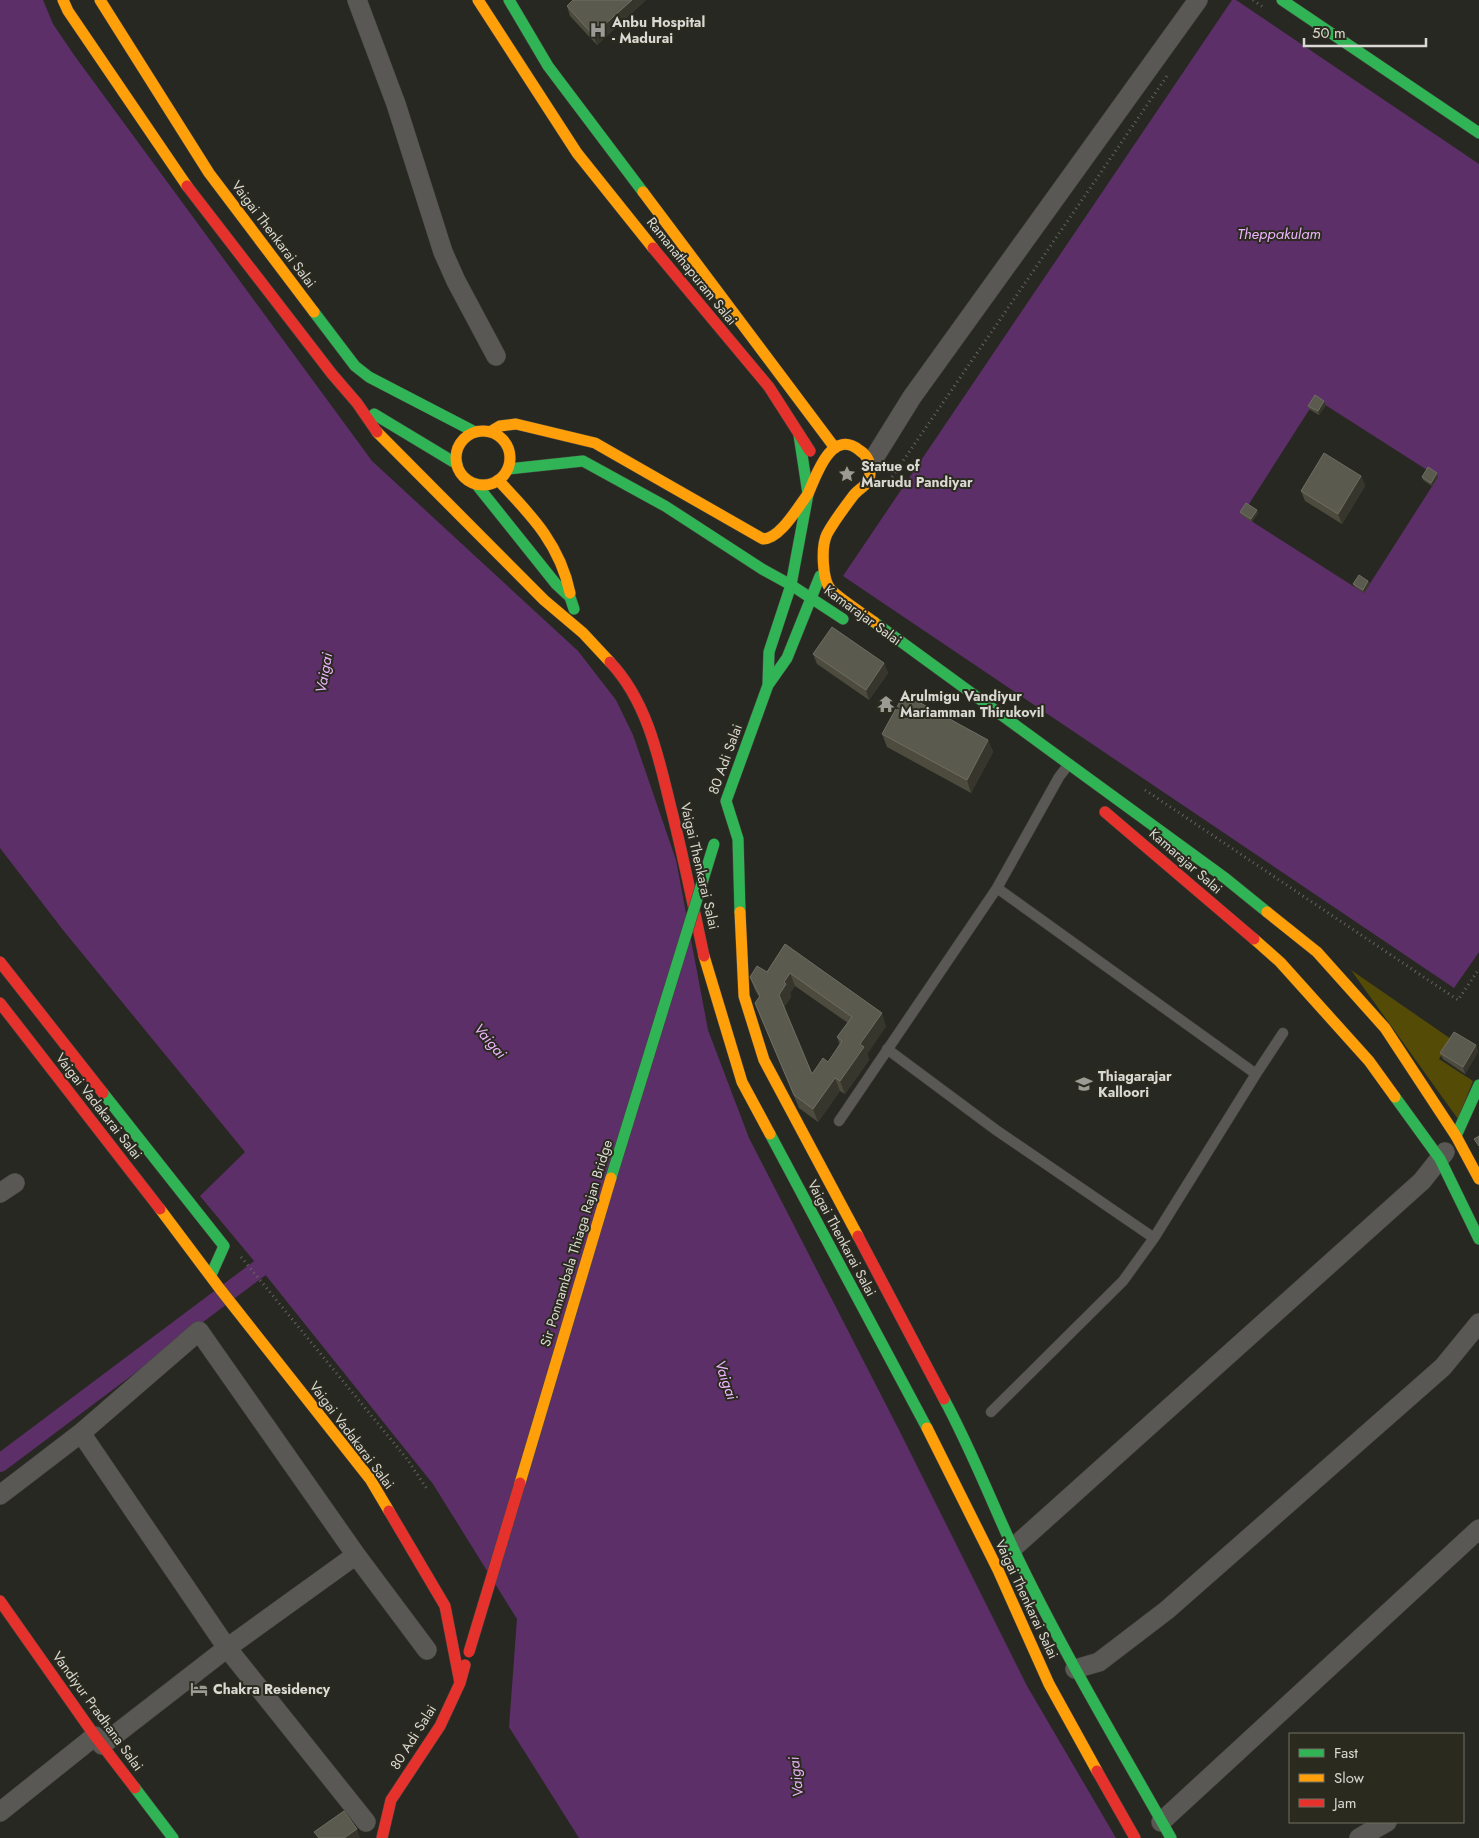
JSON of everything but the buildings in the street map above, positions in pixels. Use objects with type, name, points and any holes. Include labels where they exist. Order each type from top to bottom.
[{"type":"main road","name":"Vaigai Thenkarai Salai","points":[[63,0],[68,11],[192,193],[377,432],[544,600],[584,634],[618,670],[640,706],[655,744],[706,964],[742,1082],[942,1457],[998,1570],[1049,1684],[1132,1834]]},
{"type":"main road","name":"Vaigai Thenkarai Salai","points":[[100,0],[208,173],[354,366],[369,377],[475,432]]},
{"type":"main road","name":"Ramanathapuram Salai","points":[[478,0],[577,153],[677,278],[769,388],[799,435],[808,494],[791,584]]},
{"type":"main road","name":"Ramanathapuram Salai","points":[[509,0],[548,66],[835,448]]},
{"type":"main road","points":[[1282,0],[1479,133]]},
{"type":"main road","name":"Vaigai Thenkarai Salai","points":[[356,403],[457,464]]},
{"type":"main road","points":[[490,432],[500,426],[516,424],[595,443],[766,540],[773,538],[778,533],[808,494],[828,453],[842,446],[856,447],[863,451],[870,463],[870,478],[861,490],[854,494],[826,536],[823,568]]},
{"type":"main road","points":[[475,432],[490,432],[497,435],[510,454],[508,469],[498,480],[484,485],[476,484],[464,477],[457,464],[458,448],[462,441],[475,432]]},
{"type":"main road","points":[[799,435],[821,467]]},
{"type":"main road","points":[[508,469],[583,461],[665,506],[762,569],[791,584]]},
{"type":"main road","points":[[498,480],[552,543],[568,576],[570,597]]},
{"type":"main road","name":"Vaigai Thenkarai Salai","points":[[476,484],[556,584],[570,597],[584,634]]},
{"type":"main road","name":"Kamarajar Salai","points":[[823,568],[830,589],[1225,878],[1317,952],[1385,1028],[1456,1136],[1479,1178]]},
{"type":"main road","name":"80 Adi Salai","points":[[721,818],[768,685],[788,658],[823,568]]},
{"type":"main road","name":"Kamarajar Salai","points":[[791,584],[849,624]]},
{"type":"main road","name":"80 Adi Salai","points":[[768,685],[769,652],[791,584]]},
{"type":"main road","name":"Vaigai Thenkarai Salai","points":[[726,801],[738,839],[744,996],[764,1060],[963,1434],[1013,1548],[1075,1669],[1171,1838]]},
{"type":"main road","name":"Kamarajar Salai","points":[[1095,804],[1280,962],[1369,1061],[1440,1159],[1479,1239]]},
{"type":"main road","name":"Sir Ponnambala Thiaga Rajan Bridge","points":[[469,1652],[715,839]]},
{"type":"main road","points":[[0,962],[224,1246],[211,1275]]},
{"type":"main road","name":"Vaigai Vadakarai Salai","points":[[0,1003],[233,1306],[370,1479],[445,1606],[460,1683]]},
{"type":"main road","points":[[1456,1136],[1479,1085]]},
{"type":"main road","name":"Vandiyur Pradhana Salai","points":[[0,1601],[99,1740],[173,1838]]},
{"type":"main road","name":"80 Adi Salai","points":[[382,1838],[391,1800],[440,1726],[460,1683],[469,1652]]},
{"type":"main road","points":[[1132,1834],[1145,1838]]},
{"type":"street","points":[[357,0],[396,104],[443,252],[456,281],[496,356]]},
{"type":"street","points":[[870,463],[912,397],[1198,0]]},
{"type":"street","points":[[1013,1548],[1422,1181],[1456,1136]]},
{"type":"street","points":[[1075,1669],[1099,1662],[1167,1610],[1443,1367],[1479,1322]]},
{"type":"street","points":[[0,1495],[81,1433],[199,1330],[356,1554],[427,1650]]},
{"type":"street","points":[[81,1433],[227,1648],[366,1822]]},
{"type":"street","points":[[1161,1822],[1479,1529]]},
{"type":"street","points":[[0,1812],[356,1554]]},
{"type":"street","points":[[1359,1838],[1385,1823]]},
{"type":"lane","points":[[839,1121],[997,888],[1058,777],[1069,763]]},
{"type":"lane","points":[[997,888],[1256,1074]]},
{"type":"lane","points":[[991,1412],[1123,1281],[1154,1238],[1283,1033]]},
{"type":"lane","points":[[887,1049],[996,1130],[1154,1238]]},
{"type":"path","points":[[889,483],[1168,74]]},
{"type":"path","points":[[1144,790],[1458,1000],[1479,969]]},
{"type":"path","points":[[245,1261],[407,1459],[426,1489]]},
{"type":"shaded area","points":[[1351,970],[1451,1039],[1439,1059],[1473,1081],[1458,1119]]},
{"type":"water","name":"Vaigai","points":[[0,0],[43,0],[53,24],[74,55],[372,461],[578,651],[616,700],[633,735],[676,860],[708,1030],[749,1138],[898,1428],[1027,1686],[1116,1838],[579,1838],[509,1727],[517,1619],[433,1484],[200,1196],[245,1152],[63,930],[0,848]]},
{"type":"water","name":"Theppakulam","points":[[1232,0],[1236,0],[1479,164],[1479,952],[1454,988],[843,576]],"holes":[[[1316,399],[1438,477],[1364,593],[1242,515]]]},
{"type":"waterway","points":[[0,1463],[260,1268],[278,1252]]},
{"type":"traffic: fast","points":[[509,0],[548,66],[643,192]]},
{"type":"traffic: fast","points":[[1282,0],[1479,133]]},
{"type":"traffic: fast","points":[[314,312],[355,366],[369,377],[475,432]]},
{"type":"traffic: fast","points":[[374,414],[457,464]]},
{"type":"traffic: fast","points":[[799,435],[808,494],[791,585],[843,619]]},
{"type":"traffic: fast","points":[[508,469],[583,461],[665,506],[762,569],[791,585],[769,652],[768,684]]},
{"type":"traffic: fast","points":[[476,484],[556,584],[570,597],[574,609]]},
{"type":"traffic: fast","points":[[740,912],[738,839],[726,801],[768,685],[787,658],[820,576]]},
{"type":"traffic: fast","points":[[874,622],[1225,878],[1267,912]]},
{"type":"traffic: fast","points":[[611,1178],[714,844]]},
{"type":"traffic: fast","points":[[1456,1136],[1479,1085]]},
{"type":"traffic: fast","points":[[103,1093],[224,1246],[211,1275]]},
{"type":"traffic: fast","points":[[1395,1097],[1440,1159],[1479,1239]]},
{"type":"traffic: fast","points":[[770,1134],[927,1428]]},
{"type":"traffic: fast","points":[[944,1399],[1013,1548],[1050,1622],[1171,1838]]},
{"type":"traffic: fast","points":[[135,1788],[173,1838]]},
{"type":"traffic: slow","points":[[63,0],[68,11],[187,186]]},
{"type":"traffic: slow","points":[[100,0],[209,173],[314,312]]},
{"type":"traffic: slow","points":[[478,0],[577,153],[653,248]]},
{"type":"traffic: slow","points":[[643,192],[835,448]]},
{"type":"traffic: slow","points":[[490,432],[500,426],[516,424],[595,443],[763,539],[776,534],[794,514],[808,494]]},
{"type":"traffic: slow","points":[[483,431],[493,433],[502,439],[508,448],[510,458],[508,468],[502,477],[493,483],[483,485],[473,483],[464,477],[458,468],[456,458],[458,448],[464,439],[473,433],[483,431]]},
{"type":"traffic: slow","points":[[377,432],[544,600],[583,633],[610,662]]},
{"type":"traffic: slow","points":[[808,494],[820,466],[826,457],[840,445],[849,445],[862,452],[866,457],[869,463],[870,477],[864,486],[853,496],[827,534],[823,563],[826,579],[831,590],[874,622]]},
{"type":"traffic: slow","points":[[498,480],[533,518],[552,545],[570,593]]},
{"type":"traffic: slow","points":[[740,912],[744,996],[764,1060],[858,1236]]},
{"type":"traffic: slow","points":[[1267,912],[1317,952],[1385,1028],[1456,1136],[1479,1179]]},
{"type":"traffic: slow","points":[[1254,939],[1280,962],[1369,1061],[1395,1097]]},
{"type":"traffic: slow","points":[[704,956],[742,1082],[770,1134]]},
{"type":"traffic: slow","points":[[520,1483],[611,1178]]},
{"type":"traffic: slow","points":[[160,1209],[220,1289],[370,1479],[389,1511]]},
{"type":"traffic: slow","points":[[927,1428],[998,1570],[1049,1684],[1097,1771]]},
{"type":"traffic: jam","points":[[187,186],[332,374],[357,403],[377,432]]},
{"type":"traffic: jam","points":[[653,248],[769,387],[810,451]]},
{"type":"traffic: jam","points":[[610,662],[633,693],[649,728],[661,766],[704,956]]},
{"type":"traffic: jam","points":[[1105,812],[1254,939]]},
{"type":"traffic: jam","points":[[0,962],[103,1093]]},
{"type":"traffic: jam","points":[[0,1003],[160,1209]]},
{"type":"traffic: jam","points":[[858,1236],[944,1399]]},
{"type":"traffic: jam","points":[[469,1652],[520,1483]]},
{"type":"traffic: jam","points":[[389,1511],[445,1606],[460,1683]]},
{"type":"traffic: jam","points":[[0,1601],[95,1736],[135,1788]]},
{"type":"traffic: jam","points":[[382,1838],[391,1800],[440,1726],[460,1683],[465,1665]]},
{"type":"traffic: jam","points":[[1097,1771],[1135,1838]]},
{"type":"place","name":"Anbu Hospital - Madurai","points":[[598,30]]},
{"type":"place","name":"Statue of Marudu Pandiyar","points":[[847,474]]},
{"type":"place","name":"Arulmigu Vandiyur Mariamman Thirukovil","points":[[886,704]]},
{"type":"place","name":"Thiagarajar Kalloori","points":[[1084,1084]]},
{"type":"place","name":"Chakra Residency","points":[[199,1689]]}]
